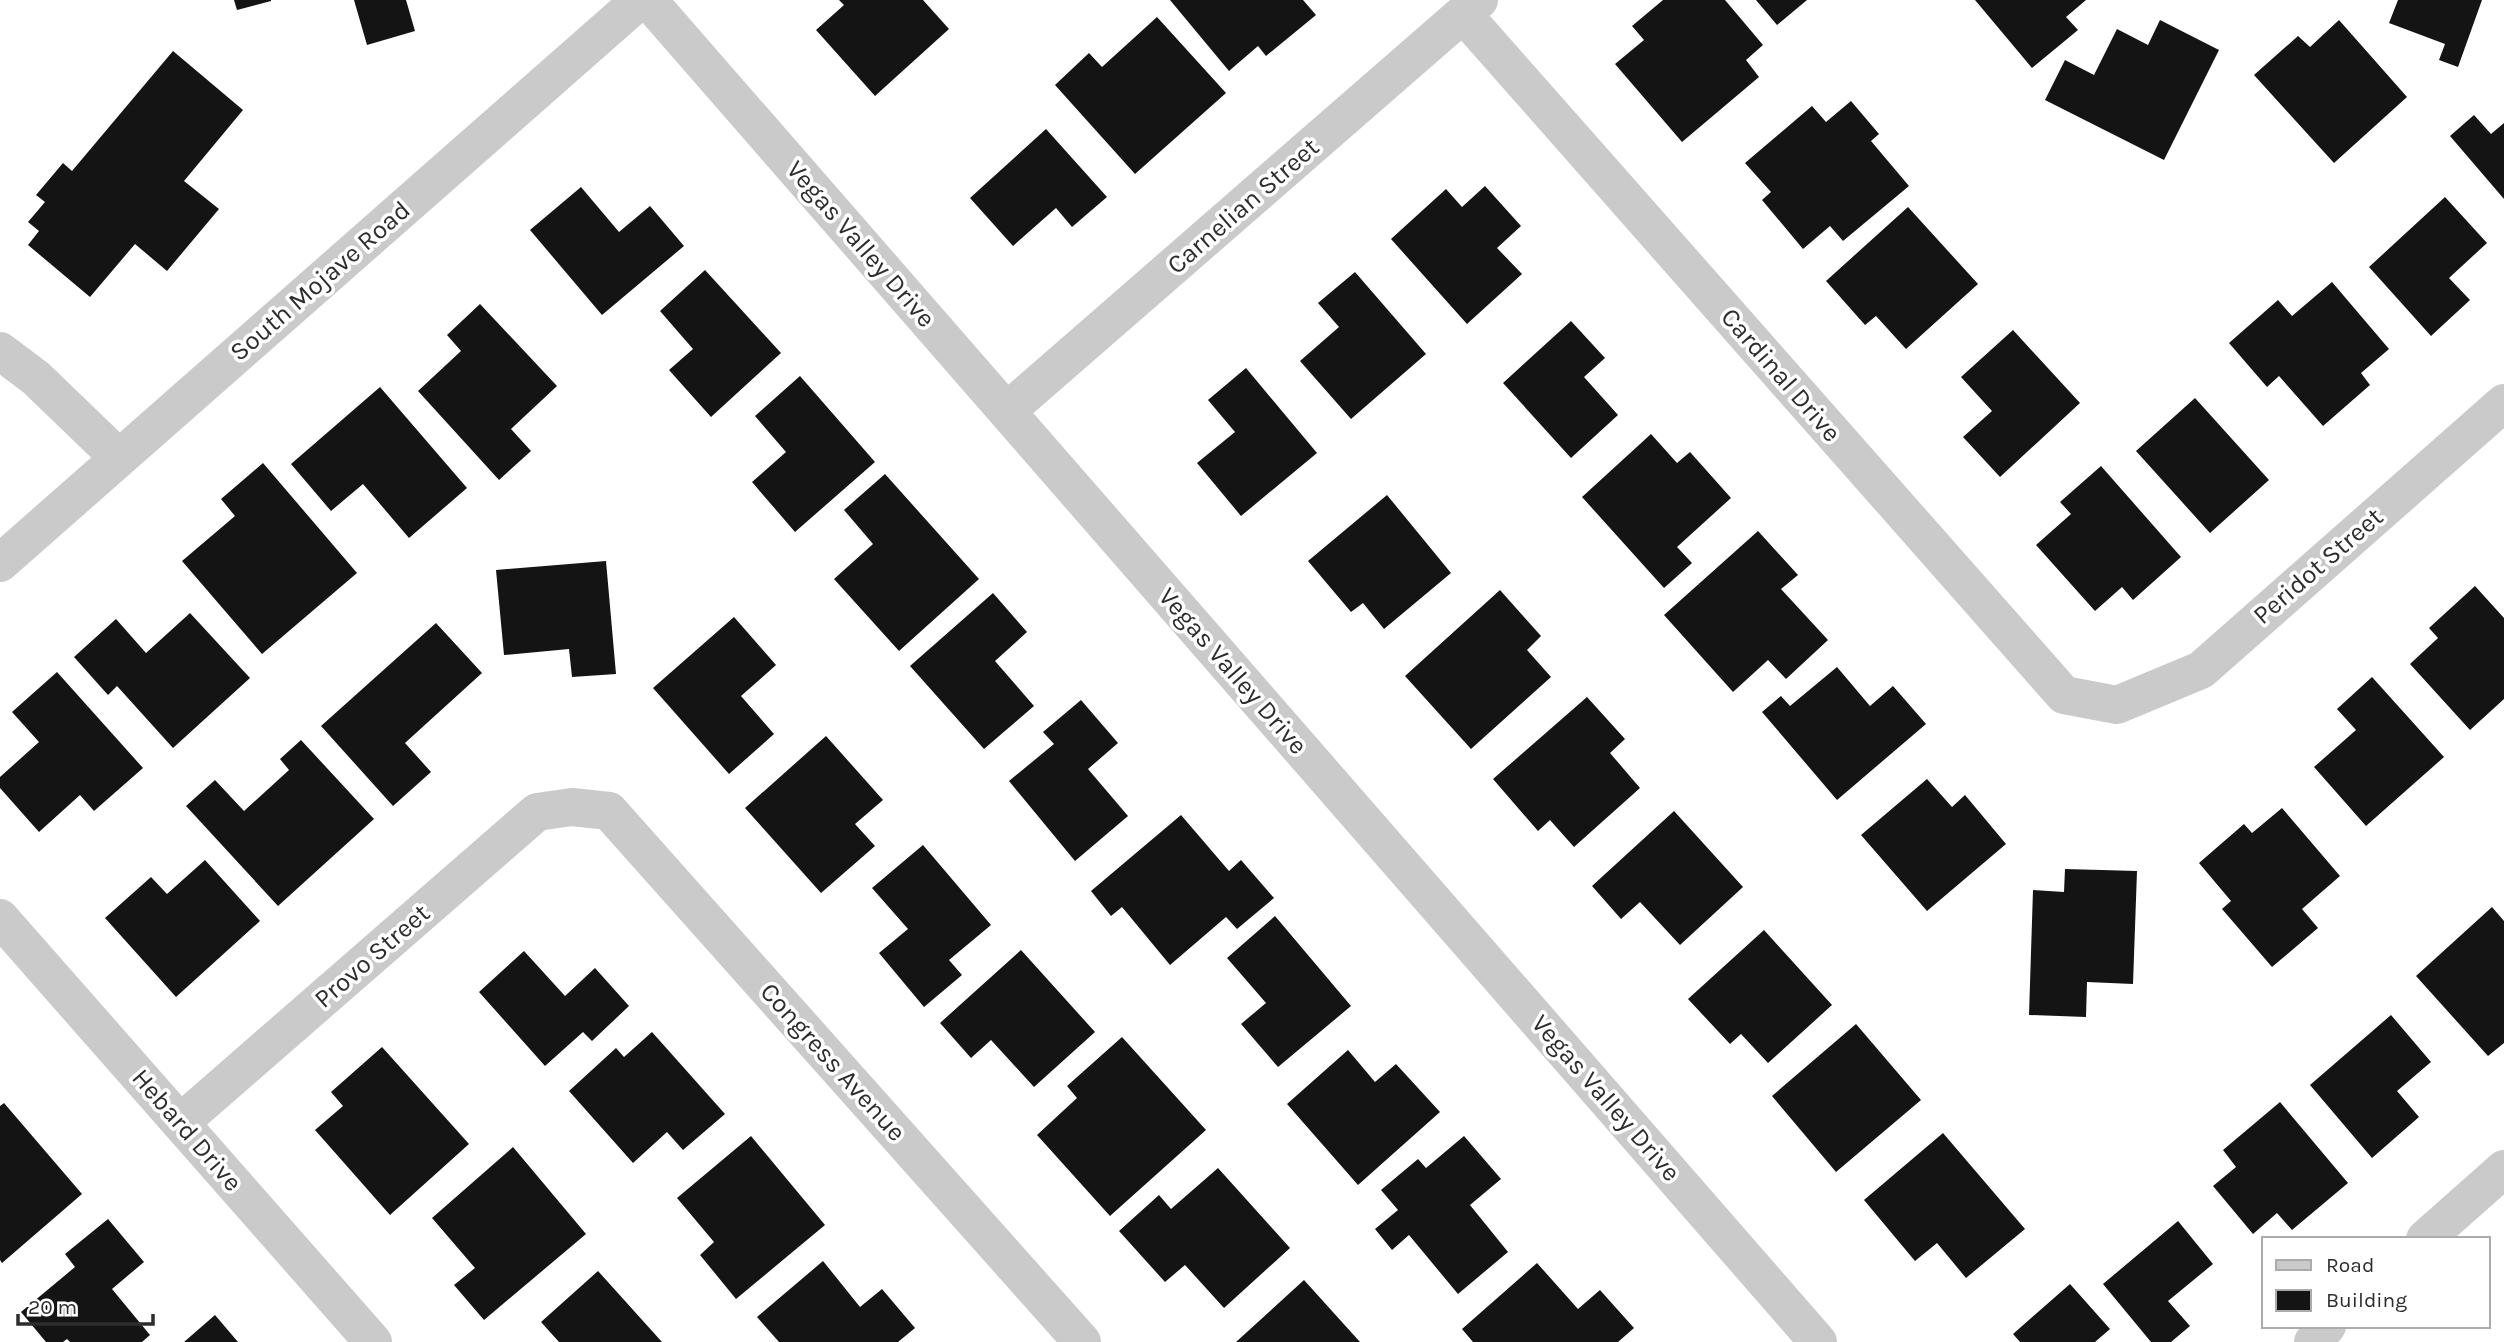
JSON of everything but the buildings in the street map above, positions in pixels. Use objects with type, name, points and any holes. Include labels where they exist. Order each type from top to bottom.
[{"type":"street","name":"South Mojave Road","points":[[0,563],[640,0]]},
{"type":"street","name":"Vegas Valley Drive","points":[[649,0],[1818,1342]]},
{"type":"street","name":"Carnelian Street","points":[[1007,411],[1471,7]]},
{"type":"street","name":"Cardinal Drive","points":[[1471,7],[2064,695],[2117,705]]},
{"type":"street","points":[[0,351],[36,378],[119,458]]},
{"type":"street","name":"Peridot Street","points":[[2117,705],[2201,670],[2504,403]]},
{"type":"street","name":"Provo Street","points":[[180,1123],[537,812],[572,807]]},
{"type":"street","name":"Congress Avenue","points":[[572,807],[609,811],[1082,1342]]},
{"type":"street","name":"Hebard Drive","points":[[0,918],[373,1342]]},
{"type":"street","points":[[2427,1237],[2504,1169]]},
{"type":"street","points":[[2313,1342],[2325,1328]]}]
